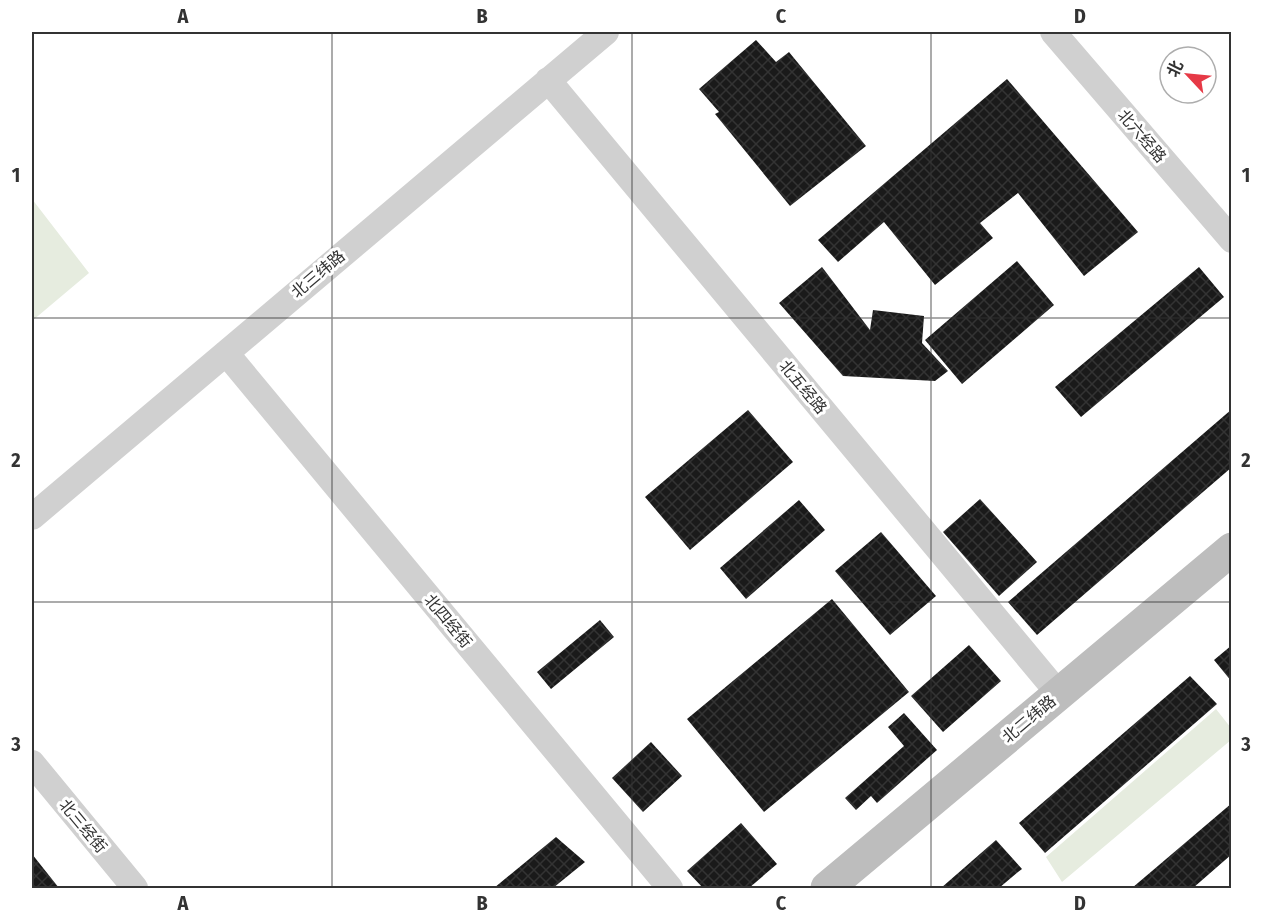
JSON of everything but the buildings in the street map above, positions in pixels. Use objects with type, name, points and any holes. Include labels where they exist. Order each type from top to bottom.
[{"type":"street","name":"北三纬路","points":[[32,518],[606,32]]},
{"type":"street","name":"北六经路","points":[[1053,32],[1232,240]]},
{"type":"street","name":"北五经路","points":[[548,80],[1059,694]]},
{"type":"street","name":"北四经街","points":[[226,353],[670,888]]},
{"type":"street","name":"北二纬路","points":[[827,888],[1232,549]]},
{"type":"street","name":"北三经街","points":[[32,763],[135,888]]},
{"type":"shaded area","points":[[32,199],[89,273],[32,321]]},
{"type":"shaded area","points":[[1216,709],[1231,728],[1231,740],[1062,882],[1046,857]]}]
